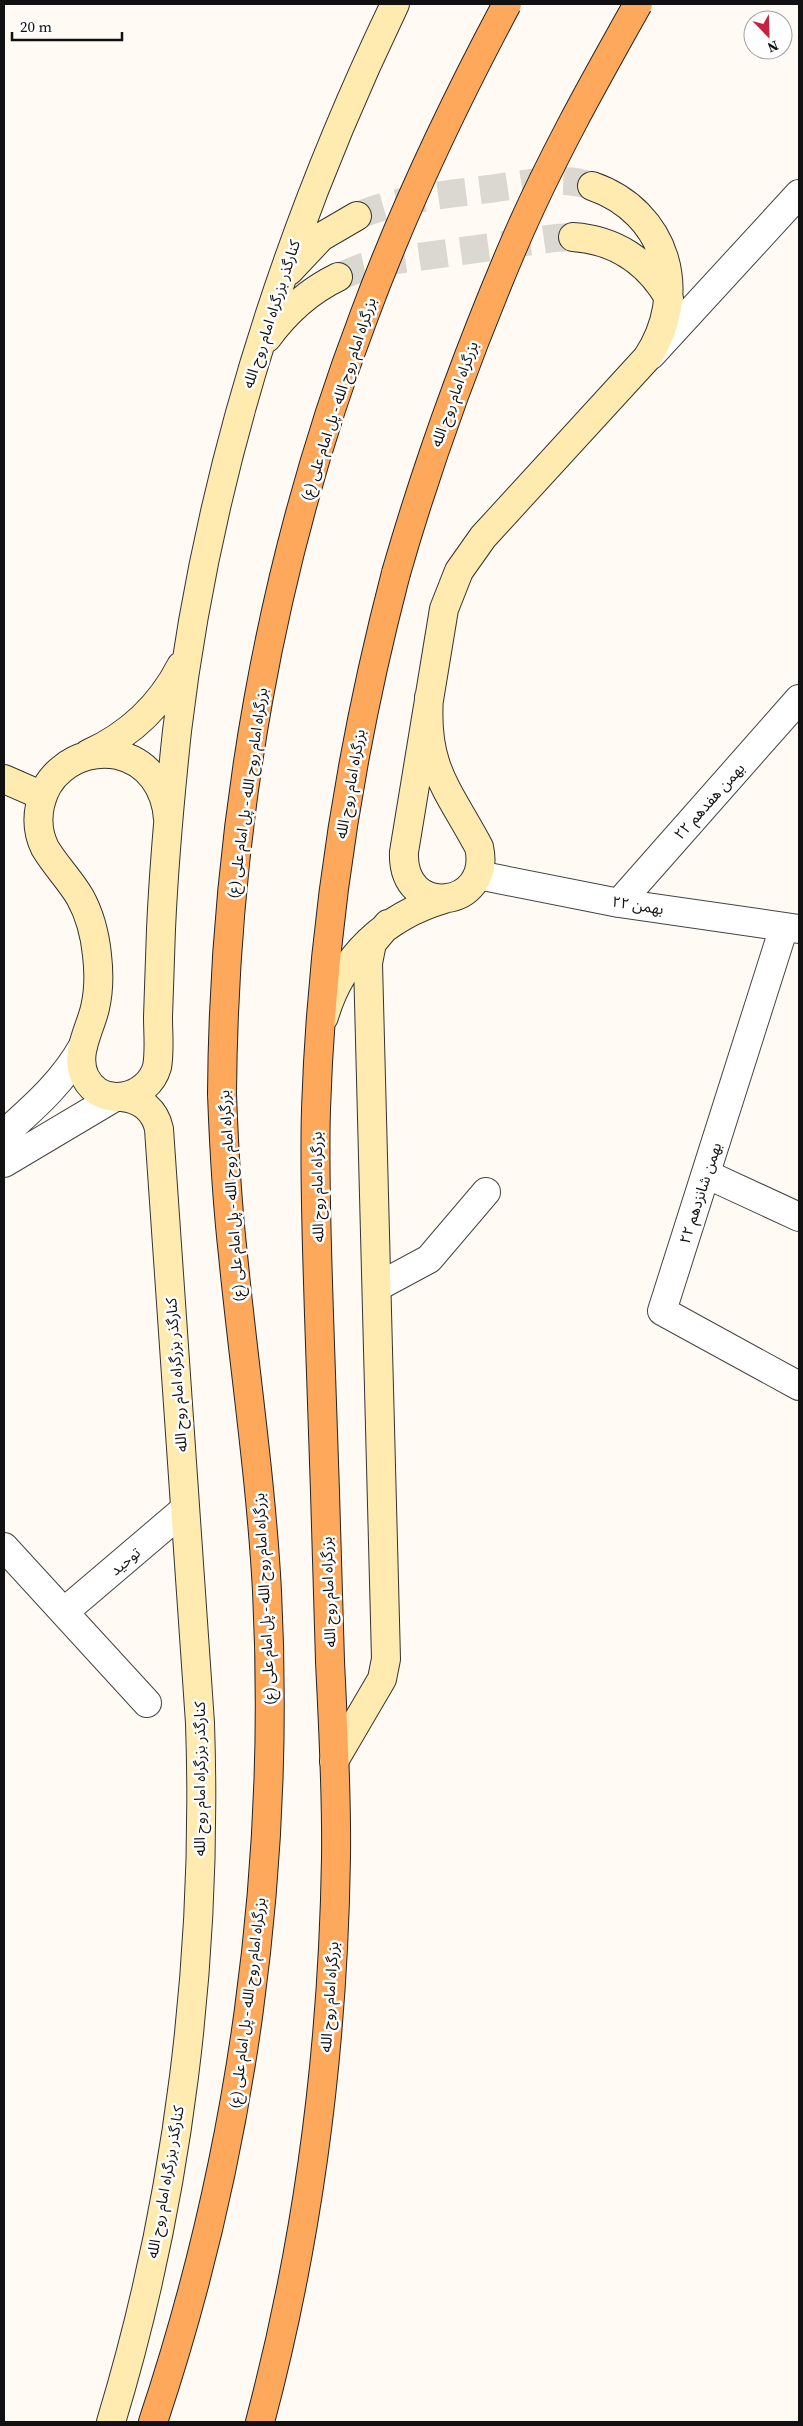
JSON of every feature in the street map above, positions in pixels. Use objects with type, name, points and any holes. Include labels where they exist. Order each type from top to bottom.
[{"type":"highway","name":"بزرگراه امام روح الله - پل امام علی (ع)","points":[[153,2422],[202,2253],[233,2111],[254,1968],[266,1824],[270,1715],[267,1588],[255,1444],[229,1220],[222,1094],[224,1005],[229,932],[244,788],[262,681],[281,593],[303,505],[337,392],[364,315],[419,181],[457,98],[507,4]]},
{"type":"highway","name":"بزرگراه امام روح الله","points":[[260,2422],[299,2248],[324,2069],[335,1906],[334,1762],[316,1172],[320,1033],[331,910],[346,803],[370,678],[396,573],[445,417],[498,282],[550,167],[638,4]]},
{"type":"main road","name":"کنارگذر بزرگراه امام روح الله","points":[[191,638],[223,480],[255,359],[276,293],[302,220],[342,119],[395,4]]},
{"type":"main road","points":[[444,899],[431,897],[420,892],[407,878],[404,866],[404,852],[444,609],[453,583],[466,559],[483,537],[643,363],[661,334],[667,318],[669,298],[666,263],[650,229],[625,203],[609,193],[592,186]]},
{"type":"main road","points":[[276,293],[293,267],[311,246],[332,229],[357,216]]},
{"type":"main road","points":[[573,238],[601,242],[634,257],[655,277],[669,298]]},
{"type":"main road","points":[[255,359],[274,328],[293,307],[314,290],[338,277]]},
{"type":"main road","points":[[191,638],[177,729],[168,819],[161,928],[157,1067],[152,1079],[145,1088],[134,1095],[119,1097],[103,1094],[93,1087],[85,1077],[81,1065],[83,1046],[96,1007],[98,979],[96,945],[92,925],[81,900],[43,843],[39,822],[42,796],[47,786],[60,770],[120,738],[151,711],[176,677],[191,638]]},
{"type":"main road","points":[[320,1033],[330,999],[342,975],[367,942],[388,924],[412,910],[462,894],[472,886],[478,875],[481,862],[479,847],[446,792],[435,766],[428,726],[429,697]]},
{"type":"main road","points":[[78,759],[88,755],[110,754],[125,757],[140,764],[161,788],[168,808],[168,819]]},
{"type":"main road","points":[[4,779],[42,796]]},
{"type":"main road","points":[[334,1762],[382,1679],[386,1659],[368,963],[372,943],[388,924]]},
{"type":"main road","name":"کنارگذر بزرگراه امام روح الله","points":[[111,2422],[143,2298],[165,2192],[184,2067],[195,1958],[200,1841],[201,1741],[159,1129],[156,1117],[148,1108],[132,1098],[119,1097]]},
{"type":"street","points":[[643,363],[799,194]]},
{"type":"street","name":"۲۲ بهمن هفدهم","points":[[619,903],[799,699]]},
{"type":"street","name":"۲۲ بهمن","points":[[478,875],[619,903],[791,928]]},
{"type":"street","name":"۲۲ بهمن شانزدهم","points":[[791,928],[706,1174],[662,1310],[799,1386]]},
{"type":"street","points":[[4,1134],[52,1091],[69,1070],[83,1046]]},
{"type":"street","points":[[4,1163],[119,1097]]},
{"type":"street","points":[[706,1174],[799,1216]]},
{"type":"street","points":[[377,1287],[429,1259],[486,1192]]},
{"type":"street","name":"توحید","points":[[64,1612],[186,1509]]},
{"type":"street","points":[[4,1547],[147,1703]]},
{"type":"tunnel","points":[[357,216],[405,201],[527,183],[567,181],[592,186]]},
{"type":"tunnel","points":[[338,277],[363,267],[390,261],[573,237]]}]
